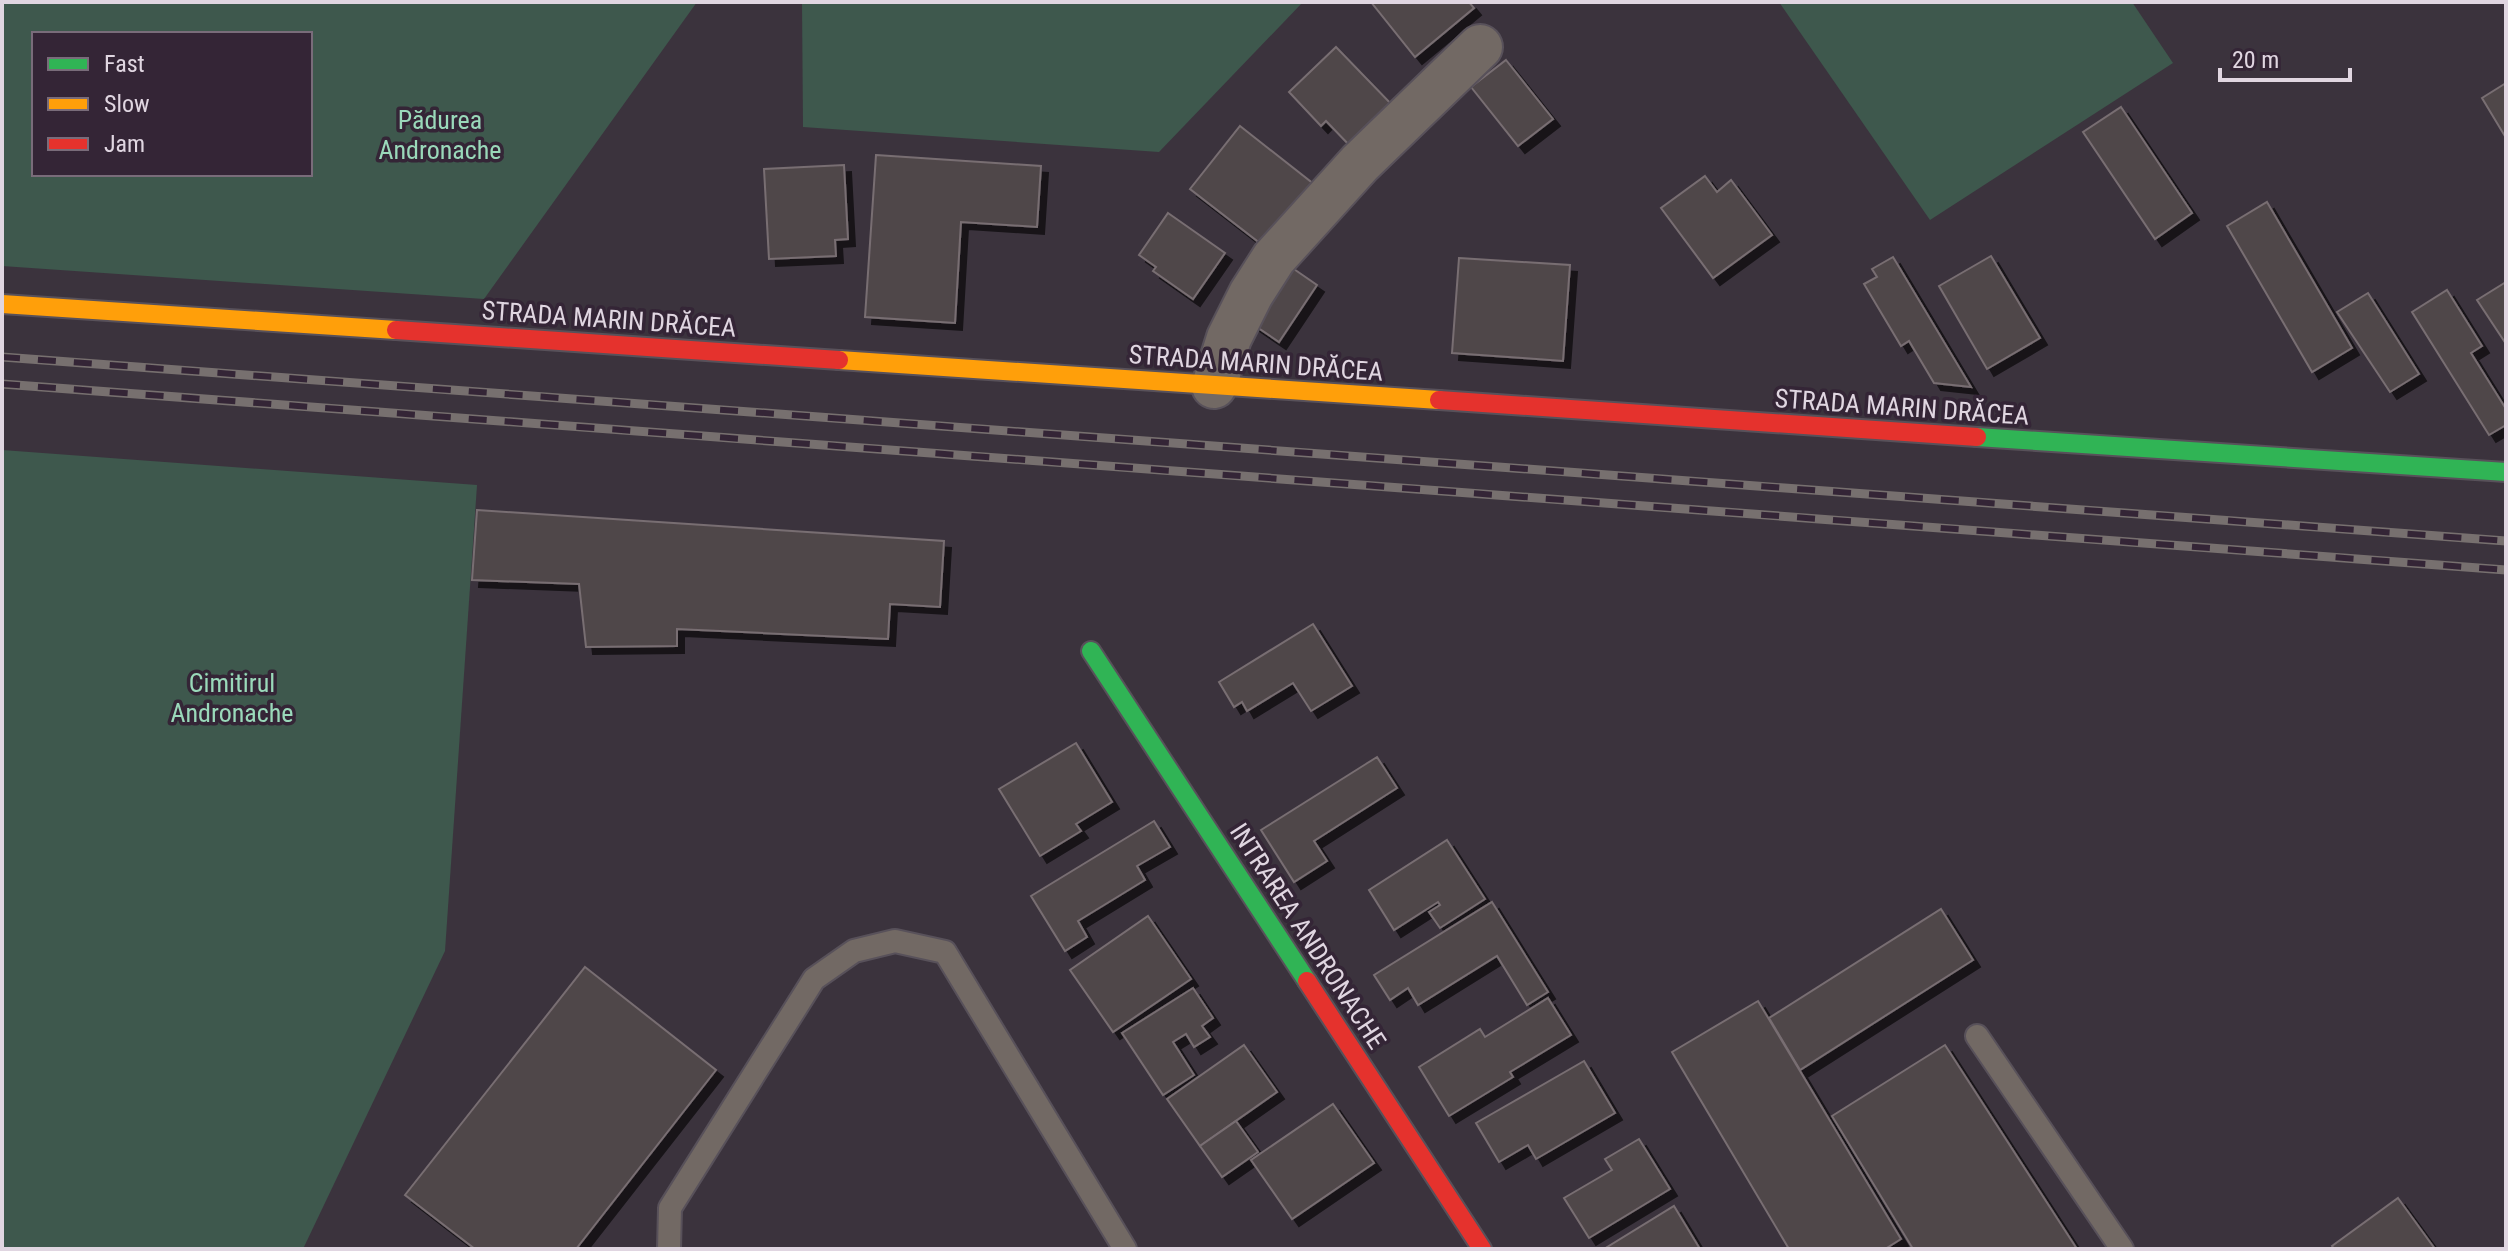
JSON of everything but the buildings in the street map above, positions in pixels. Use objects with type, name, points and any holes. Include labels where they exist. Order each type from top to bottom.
[{"type":"street","points":[[1214,386],[1229,338],[1274,258],[1360,163],[1480,47]]},
{"type":"street","name":"STRADA MARIN DRĂCEA","points":[[2,304],[2506,472]]},
{"type":"street","name":"INTRAREA ANDRONACHE","points":[[1091,651],[1482,1249]]},
{"type":"lane","points":[[669,1249],[670,1208],[814,979],[854,951],[895,941],[945,952],[1125,1249]]},
{"type":"lane","points":[[1977,1036],[2122,1249]]},
{"type":"green space","name":"Pădurea Andronache","points":[[2,2],[697,2],[484,299],[2,266]]},
{"type":"green space","points":[[802,2],[1303,2],[1159,152],[803,127]]},
{"type":"green space","points":[[1779,2],[2132,2],[2173,63],[1930,220]]},
{"type":"green space","name":"Cimitirul Andronache","points":[[2,450],[477,485],[445,951],[303,1249],[2,1249]]},
{"type":"railway","points":[[2,357],[2506,541]]},
{"type":"railway","points":[[2,384],[2506,570]]},
{"type":"traffic: fast","points":[[1977,437],[2506,472]]},
{"type":"traffic: fast","points":[[1091,651],[1307,981]]},
{"type":"traffic: slow","points":[[2,304],[396,330]]},
{"type":"traffic: slow","points":[[839,360],[1439,400]]},
{"type":"traffic: jam","points":[[396,330],[839,360]]},
{"type":"traffic: jam","points":[[1439,400],[1977,437]]},
{"type":"traffic: jam","points":[[1307,981],[1482,1249]]}]
